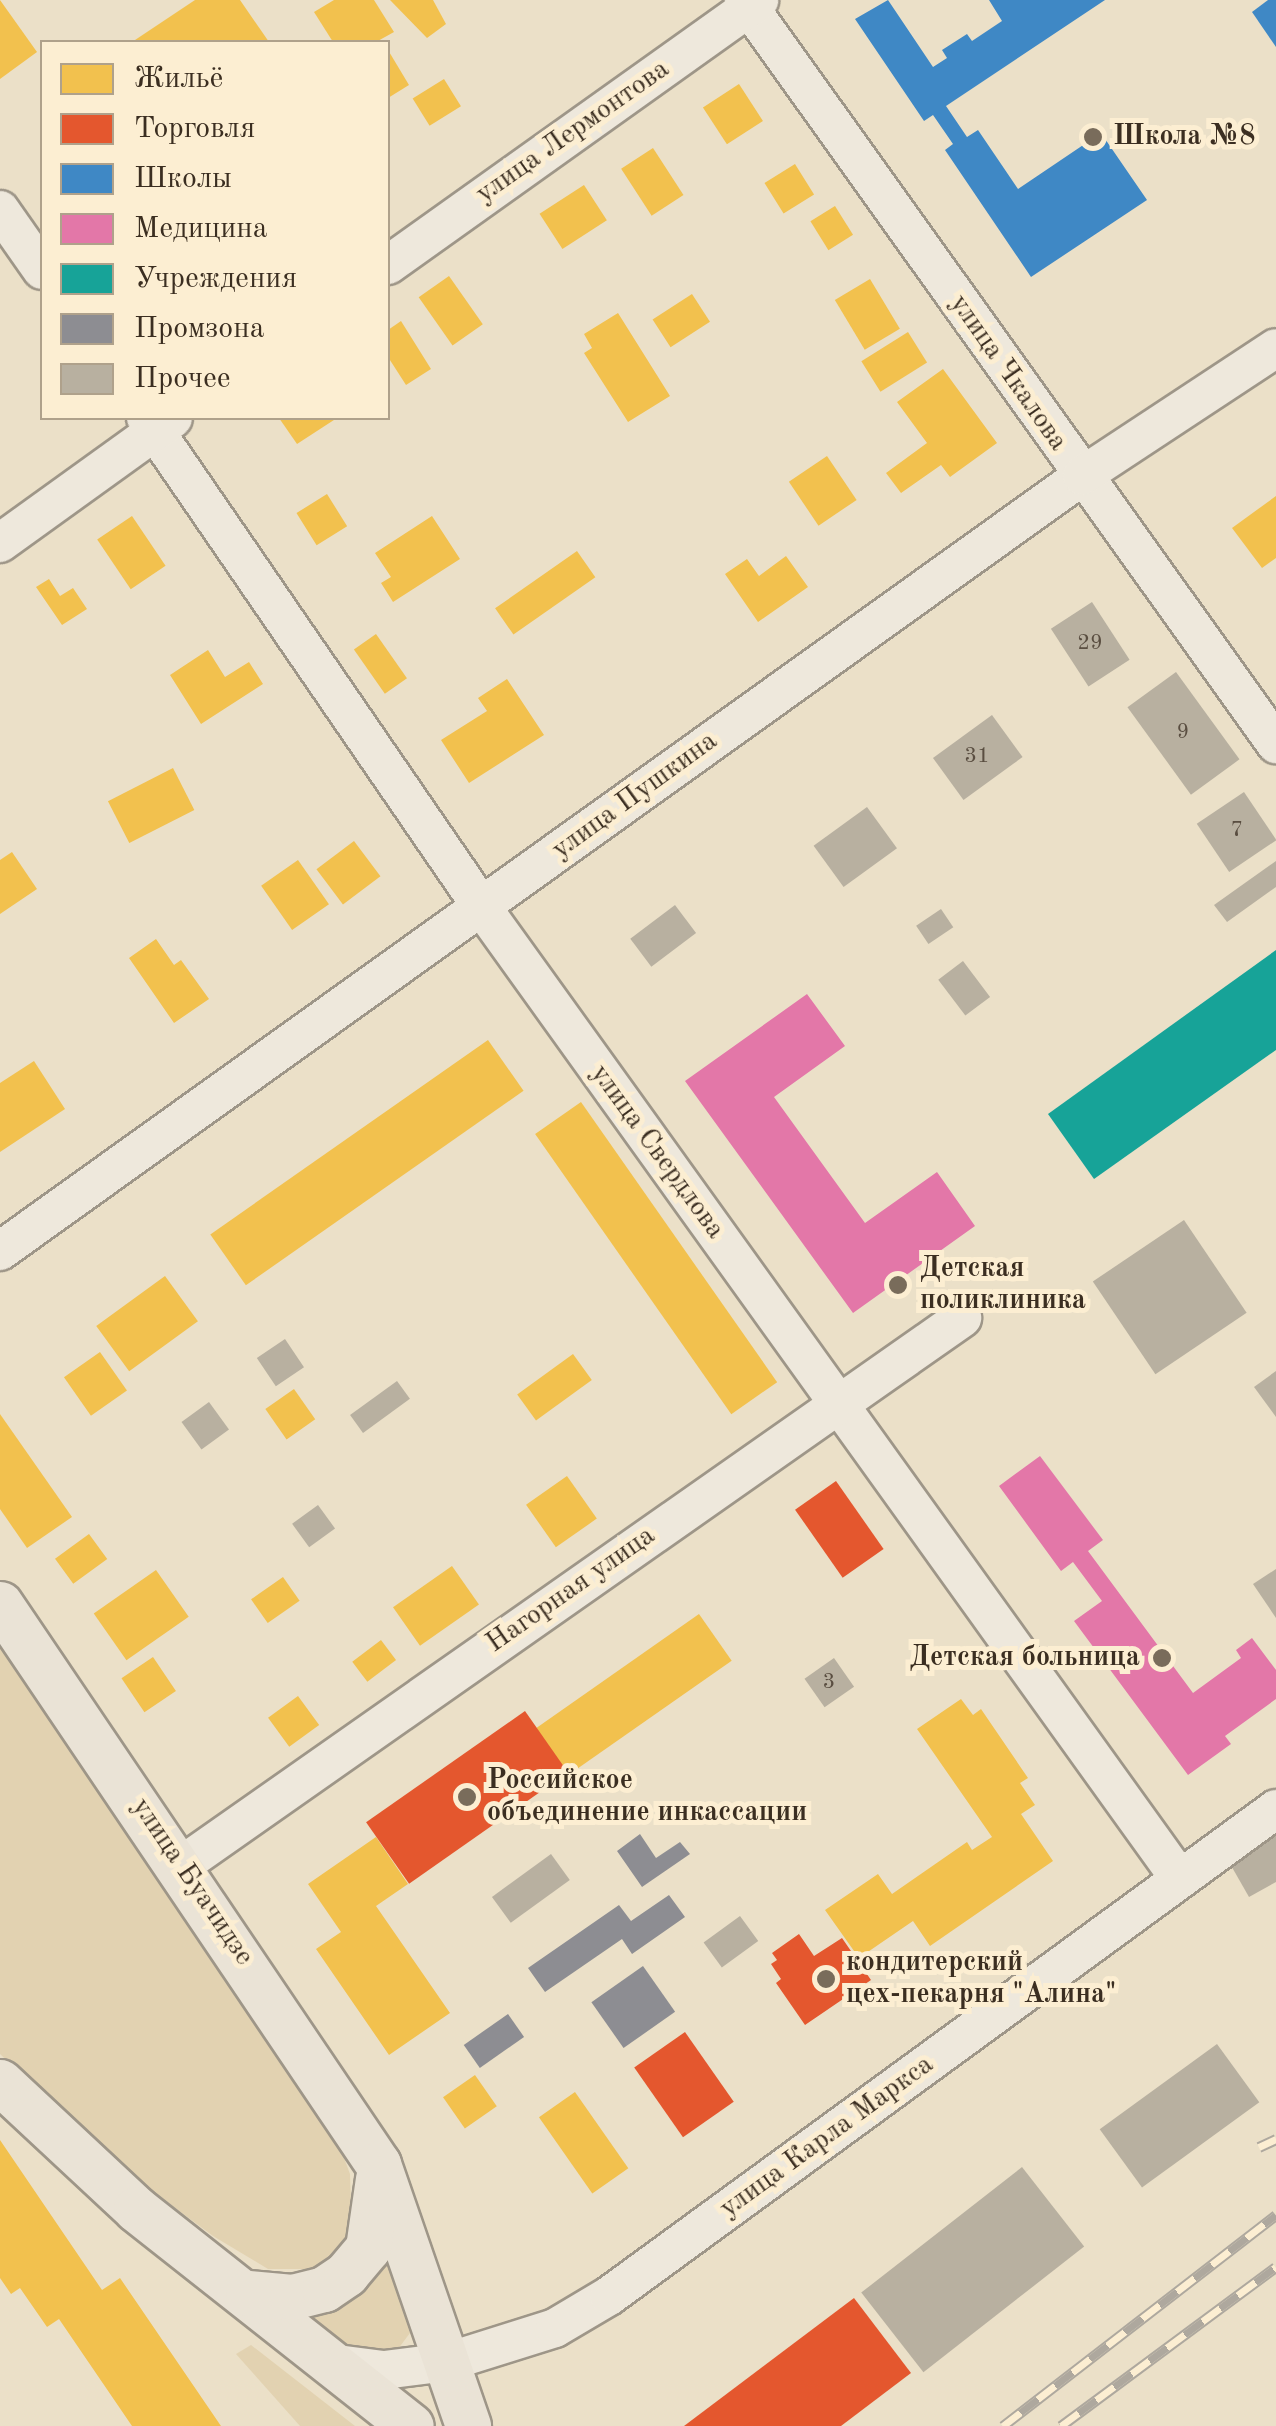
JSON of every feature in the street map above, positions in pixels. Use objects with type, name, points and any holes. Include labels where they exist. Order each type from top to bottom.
[{"type":"main road","name":"улица Буачидзе","points":[[0,1604],[182,1865],[378,2164],[468,2426]]},
{"type":"main road","points":[[0,2082],[136,2209],[248,2293],[412,2426]]},
{"type":"main road","points":[[248,2293],[292,2297],[324,2289],[346,2274],[368,2248],[377,2216],[378,2164]]},
{"type":"street","name":"улица Лермонтова","points":[[390,263],[751,2]]},
{"type":"street","name":"улица Чкалова","points":[[751,2],[1082,476],[1276,744]]},
{"type":"street","points":[[0,210],[40,267]]},
{"type":"street","name":"улица Пушкина","points":[[0,1251],[1082,476],[1276,348]]},
{"type":"street","points":[[0,543],[158,422]]},
{"type":"street","name":"улица Свердлова","points":[[158,422],[481,906],[836,1403],[1143,1820],[1180,1879]]},
{"type":"street","name":"Нагорная улица","points":[[182,1865],[962,1318]]},
{"type":"street","name":"улица Карла Маркса","points":[[337,2364],[384,2370],[447,2362],[555,2328],[610,2296],[1276,1809]]},
{"type":"shaded area","points":[[0,1637],[322,2098],[350,2174],[352,2236],[321,2269],[268,2269],[213,2236],[120,2167],[0,2054]]},
{"type":"shaded area","points":[[385,2246],[416,2325],[395,2353],[361,2361],[299,2309]]},
{"type":"shaded area","points":[[251,2345],[355,2426],[300,2426],[236,2354]]},
{"type":"building: Жильё","points":[[0,0],[37,52],[0,79]]},
{"type":"building: Жильё","points":[[195,0],[240,0],[268,40],[135,40]]},
{"type":"building: Жильё","points":[[334,0],[374,0],[394,32],[380,40],[332,40],[314,12]]},
{"type":"building: Жильё","points":[[390,0],[433,0],[446,24],[427,38]]},
{"type":"building: Жильё","points":[[390,53],[409,85],[390,97]]},
{"type":"building: Жильё","points":[[444,79],[461,106],[430,126],[413,99]]},
{"type":"building: Жильё","points":[[739,84],[763,121],[727,144],[703,107]]},
{"type":"building: Жильё","points":[[653,148],[683,195],[652,216],[621,169]]},
{"type":"building: Жильё","points":[[795,164],[814,195],[784,214],[764,183]]},
{"type":"building: Жильё","points":[[584,185],[607,220],[562,249],[540,214]]},
{"type":"building: Жильё","points":[[835,206],[853,235],[828,250],[810,221]]},
{"type":"building: Жильё","points":[[449,276],[483,324],[453,346],[419,297]]},
{"type":"building: Жильё","points":[[870,279],[900,329],[865,350],[835,300]]},
{"type":"building: Жильё","points":[[692,294],[710,322],[671,347],[653,320]]},
{"type":"building: Жильё","points":[[618,313],[670,396],[628,422],[584,353],[592,348],[584,334]]},
{"type":"building: Жильё","points":[[401,321],[431,369],[406,385],[390,360],[390,329]]},
{"type":"building: Жильё","points":[[908,332],[927,363],[880,392],[861,361]]},
{"type":"building: Жильё","points":[[943,369],[997,443],[950,477],[941,465],[901,493],[886,473],[927,443],[897,402]]},
{"type":"building: Жильё","points":[[280,420],[334,420],[297,444]]},
{"type":"building: Жильё","points":[[827,456],[857,500],[819,526],[789,482]]},
{"type":"building: Жильё","points":[[327,494],[347,526],[317,545],[296,513]]},
{"type":"building: Жильё","points":[[1276,496],[1276,558],[1262,568],[1232,528]]},
{"type":"building: Жильё","points":[[132,516],[166,566],[131,589],[97,539]]},
{"type":"building: Жильё","points":[[432,516],[460,559],[393,602],[381,583],[391,577],[375,553]]},
{"type":"building: Жильё","points":[[577,551],[595,577],[513,635],[495,608]]},
{"type":"building: Жильё","points":[[786,556],[808,587],[758,622],[725,574],[747,559],[759,576]]},
{"type":"building: Жильё","points":[[49,579],[60,596],[73,588],[87,609],[62,625],[36,587]]},
{"type":"building: Жильё","points":[[376,634],[407,678],[385,694],[354,649]]},
{"type":"building: Жильё","points":[[208,650],[225,677],[249,662],[263,684],[201,724],[170,675]]},
{"type":"building: Жильё","points":[[507,679],[544,735],[469,783],[441,740],[487,711],[478,698]]},
{"type":"building: Жильё","points":[[173,768],[194,810],[129,843],[108,801]]},
{"type":"building: Жильё","points":[[354,841],[380,876],[343,904],[316,869]]},
{"type":"building: Жильё","points":[[12,852],[37,889],[0,914],[0,860]]},
{"type":"building: Жильё","points":[[298,860],[329,904],[292,930],[261,886]]},
{"type":"building: Жильё","points":[[156,939],[174,965],[181,960],[209,999],[174,1023],[129,958]]},
{"type":"building: Жильё","points":[[488,1040],[524,1091],[246,1285],[210,1234]]},
{"type":"building: Жильё","points":[[34,1061],[65,1109],[0,1152],[0,1083]]},
{"type":"building: Жильё","points":[[581,1102],[777,1382],[731,1414],[535,1134]]},
{"type":"building: Жильё","points":[[165,1276],[198,1321],[129,1371],[96,1326]]},
{"type":"building: Жильё","points":[[100,1352],[127,1391],[91,1416],[64,1377]]},
{"type":"building: Жильё","points":[[573,1354],[592,1380],[536,1420],[517,1395]]},
{"type":"building: Жильё","points":[[294,1389],[315,1419],[287,1439],[265,1409]]},
{"type":"building: Жильё","points":[[0,1414],[72,1517],[27,1548],[0,1509]]},
{"type":"building: Жильё","points":[[567,1476],[597,1519],[556,1547],[526,1505]]},
{"type":"building: Жильё","points":[[89,1534],[107,1559],[73,1584],[55,1559]]},
{"type":"building: Жильё","points":[[452,1566],[479,1605],[420,1646],[393,1607]]},
{"type":"building: Жильё","points":[[156,1570],[189,1617],[126,1660],[94,1614]]},
{"type":"building: Жильё","points":[[283,1577],[300,1601],[268,1623],[251,1599]]},
{"type":"building: Жильё","points":[[699,1614],[732,1661],[569,1775],[536,1728]]},
{"type":"building: Жильё","points":[[381,1640],[396,1660],[367,1682],[352,1662]]},
{"type":"building: Жильё","points":[[153,1657],[176,1691],[144,1712],[121,1678]]},
{"type":"building: Жильё","points":[[298,1696],[319,1725],[289,1747],[268,1718]]},
{"type":"building: Жильё","points":[[961,1699],[973,1715],[981,1709],[1028,1778],[1020,1783],[1035,1805],[1021,1814],[1053,1861],[930,1946],[913,1921],[859,1958],[825,1910],[878,1874],[892,1894],[967,1842],[972,1850],[992,1837],[917,1729]]},
{"type":"building: Жильё","points":[[376,1837],[408,1884],[376,1906],[450,2013],[389,2055],[316,1949],[341,1932],[308,1884]]},
{"type":"building: Жильё","points":[[475,2075],[497,2106],[465,2128],[443,2097]]},
{"type":"building: Жильё","points":[[575,2092],[628,2168],[592,2193],[539,2117]]},
{"type":"building: Жильё","points":[[0,2140],[102,2290],[120,2278],[221,2426],[132,2426],[59,2319],[47,2327],[20,2288],[11,2294],[0,2278]]},
{"type":"building: Торговля","points":[[836,1481],[884,1549],[843,1578],[795,1510]]},
{"type":"building: Торговля","name":"Российское объединение инкассации","points":[[525,1711],[568,1772],[409,1884],[366,1822]]},
{"type":"building: Торговля","name":"кондитерский цех-пекарня \"Алина\"","points":[[799,1934],[814,1956],[842,1938],[871,1980],[805,2025],[776,1983],[781,1979],[771,1964],[777,1960],[772,1953]]},
{"type":"building: Торговля","points":[[685,2032],[734,2102],[683,2137],[634,2068]]},
{"type":"building: Торговля","points":[[854,2298],[911,2373],[841,2426],[684,2426]]},
{"type":"building: Школы","points":[[888,0],[933,67],[947,58],[942,50],[967,34],[972,41],[1002,21],[989,0],[1105,0],[946,106],[967,137],[978,130],[1018,189],[1101,133],[1147,200],[1031,277],[945,150],[953,144],[933,115],[924,121],[855,19]]},
{"type":"building: Школы","points":[[1268,0],[1276,0],[1276,47],[1252,12]]},
{"type":"building: Медицина","points":[[807,994],[845,1046],[774,1097],[865,1223],[937,1172],[975,1226],[853,1313],[685,1081]]},
{"type":"building: Медицина","points":[[1040,1456],[1103,1540],[1088,1551],[1193,1693],[1241,1658],[1236,1650],[1252,1638],[1276,1670],[1276,1699],[1225,1736],[1231,1744],[1188,1775],[1074,1621],[1102,1601],[1073,1562],[1061,1571],[999,1486]]},
{"type":"building: Учреждения","points":[[1276,950],[1276,1050],[1094,1179],[1048,1114]]},
{"type":"building: Промзона","points":[[640,1834],[656,1858],[680,1842],[690,1854],[642,1887],[617,1851]]},
{"type":"building: Промзона","points":[[669,1895],[685,1917],[632,1954],[622,1939],[545,1992],[528,1968],[619,1905],[631,1921]]},
{"type":"building: Промзона","points":[[643,1966],[675,2012],[624,2048],[591,2002]]},
{"type":"building: Промзона","points":[[508,2014],[524,2037],[480,2068],[464,2045]]},
{"type":"building: Прочее","points":[[1092,602],[1130,660],[1088,687],[1051,629]]},
{"type":"building: Прочее","points":[[1176,672],[1239,759],[1191,795],[1127,707]]},
{"type":"building: Прочее","points":[[992,715],[1023,757],[964,800],[933,758]]},
{"type":"building: Прочее","points":[[1244,792],[1276,840],[1229,872],[1197,824]]},
{"type":"building: Прочее","points":[[867,807],[897,848],[844,887],[814,846]]},
{"type":"building: Прочее","points":[[1276,861],[1276,887],[1227,922],[1214,905]]},
{"type":"building: Прочее","points":[[675,905],[696,933],[651,967],[630,939]]},
{"type":"building: Прочее","points":[[941,909],[953,927],[928,944],[916,926]]},
{"type":"building: Прочее","points":[[963,961],[990,997],[965,1016],[938,980]]},
{"type":"building: Прочее","points":[[1184,1220],[1247,1313],[1155,1374],[1093,1282]]},
{"type":"building: Прочее","points":[[285,1339],[304,1367],[276,1386],[257,1358]]},
{"type":"building: Прочее","points":[[1276,1371],[1276,1417],[1254,1387]]},
{"type":"building: Прочее","points":[[397,1381],[410,1399],[363,1433],[350,1415]]},
{"type":"building: Прочее","points":[[209,1402],[229,1430],[201,1449],[181,1422]]},
{"type":"building: Прочее","points":[[318,1505],[335,1528],[309,1547],[292,1524]]},
{"type":"building: Прочее","points":[[1276,1569],[1276,1618],[1253,1584]]},
{"type":"building: Прочее","points":[[834,1658],[854,1687],[825,1707],[805,1679]]},
{"type":"building: Прочее","points":[[1276,1835],[1276,1882],[1249,1897],[1229,1862]]},
{"type":"building: Прочее","points":[[551,1854],[570,1880],[511,1923],[492,1897]]},
{"type":"building: Прочее","points":[[740,1916],[758,1941],[722,1968],[704,1942]]},
{"type":"building: Прочее","points":[[1217,2044],[1259,2102],[1142,2187],[1100,2129]]},
{"type":"building: Прочее","points":[[1022,2167],[1084,2247],[923,2372],[861,2293]]},
{"type":"railway","points":[[1259,2147],[1276,2139]]},
{"type":"railway","points":[[1003,2426],[1276,2215]]},
{"type":"railway","points":[[1061,2426],[1276,2267]]},
{"type":"place","name":"Школа №8","points":[[1093,137]]},
{"type":"place","name":"Детская поликлиника","points":[[898,1285]]},
{"type":"place","name":"Детская больница","points":[[1162,1658]]},
{"type":"place","name":"Российское объединение инкассации","points":[[467,1797]]},
{"type":"place","name":"кондитерский цех-пекарня \"Алина\"","points":[[826,1979]]}]
